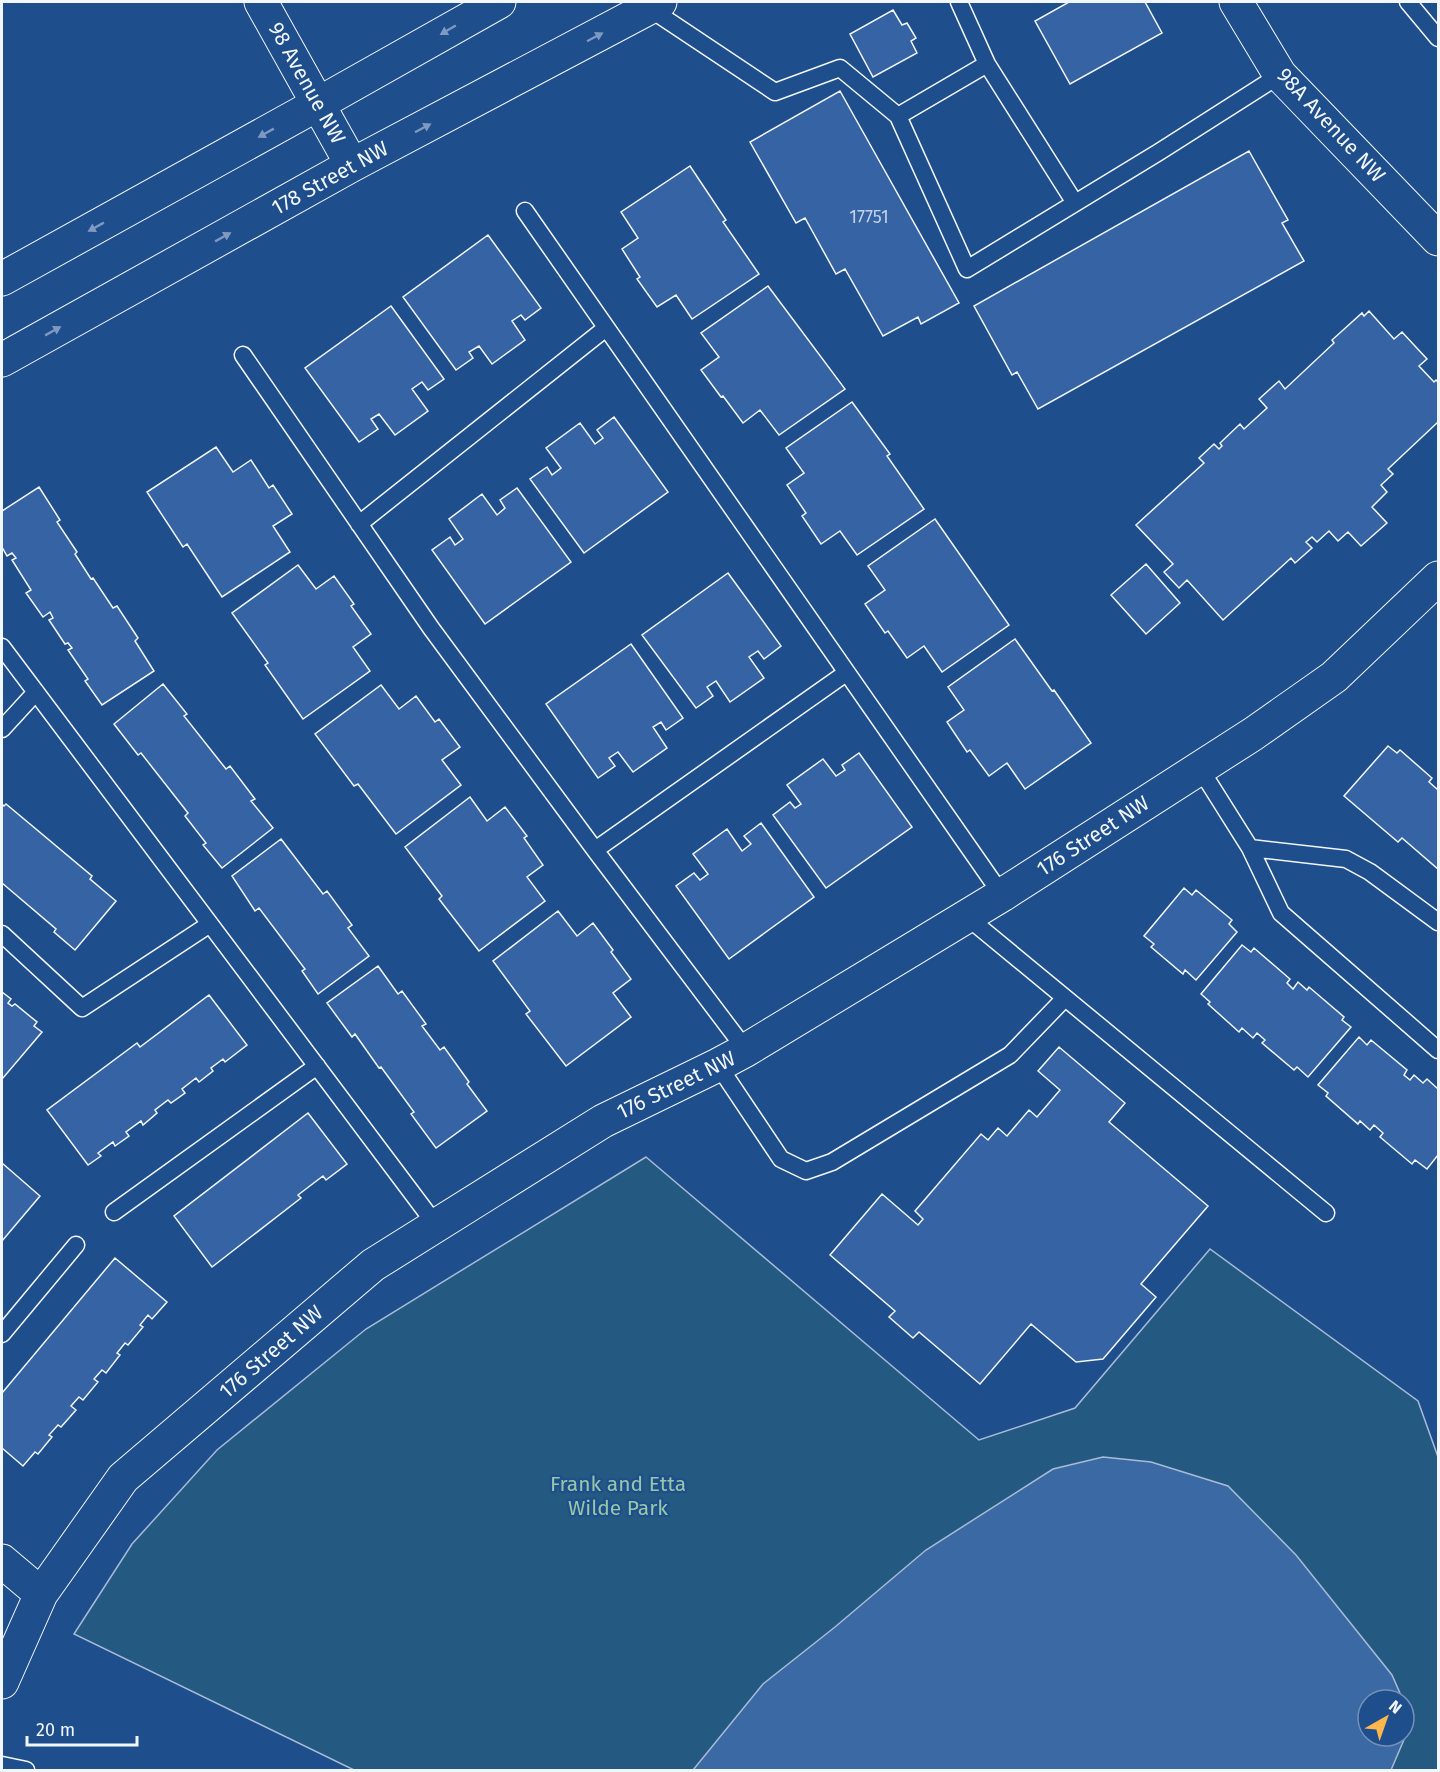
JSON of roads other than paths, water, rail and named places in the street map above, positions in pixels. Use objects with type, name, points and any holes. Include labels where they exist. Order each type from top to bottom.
[{"type":"street","name":"98 Avenue NW","points":[[261,2],[352,165]]},
{"type":"street","points":[[2,279],[499,2]]},
{"type":"street","name":"98A Avenue NW","points":[[1236,2],[1280,75],[1438,239]]},
{"type":"street","name":"178 Street NW","points":[[2,360],[352,165],[655,5]]},
{"type":"street","name":"176 Street NW","points":[[2,1682],[41,1594],[123,1479],[373,1264],[603,1121],[732,1058],[1002,895],[1253,734],[1334,677],[1438,578]]},
{"type":"street","points":[[2,1561],[41,1594]]},
{"type":"lane","points":[[959,2],[987,64],[1075,203]]},
{"type":"lane","points":[[1408,2],[1438,38]]},
{"type":"lane","points":[[655,5],[775,92],[840,68],[898,116],[967,269],[1280,75]]},
{"type":"lane","points":[[898,116],[987,64]]},
{"type":"lane","points":[[525,211],[1002,895]]},
{"type":"lane","points":[[359,524],[606,328]]},
{"type":"lane","points":[[243,355],[431,628],[595,850],[732,1058],[781,1159],[806,1170],[832,1162],[1010,1055],[1064,999]]},
{"type":"lane","points":[[2,647],[436,1225]]},
{"type":"lane","points":[[595,850],[846,673]]},
{"type":"lane","points":[[2,729],[36,692]]},
{"type":"lane","points":[[1199,767],[1250,848],[1281,913],[1438,1050]]},
{"type":"lane","points":[[1250,848],[1346,859],[1370,872],[1438,922]]},
{"type":"lane","points":[[966,916],[1326,1213]]},
{"type":"lane","points":[[2,934],[82,1008],[210,924]]},
{"type":"lane","points":[[114,1212],[316,1066]]},
{"type":"lane","points":[[2,1334],[76,1245]]},
{"type":"lane","points":[[2,1765],[26,1770]]},
{"type":"park label","name":"Frank and Etta Wilde Park","points":[[618,1496]]}]
